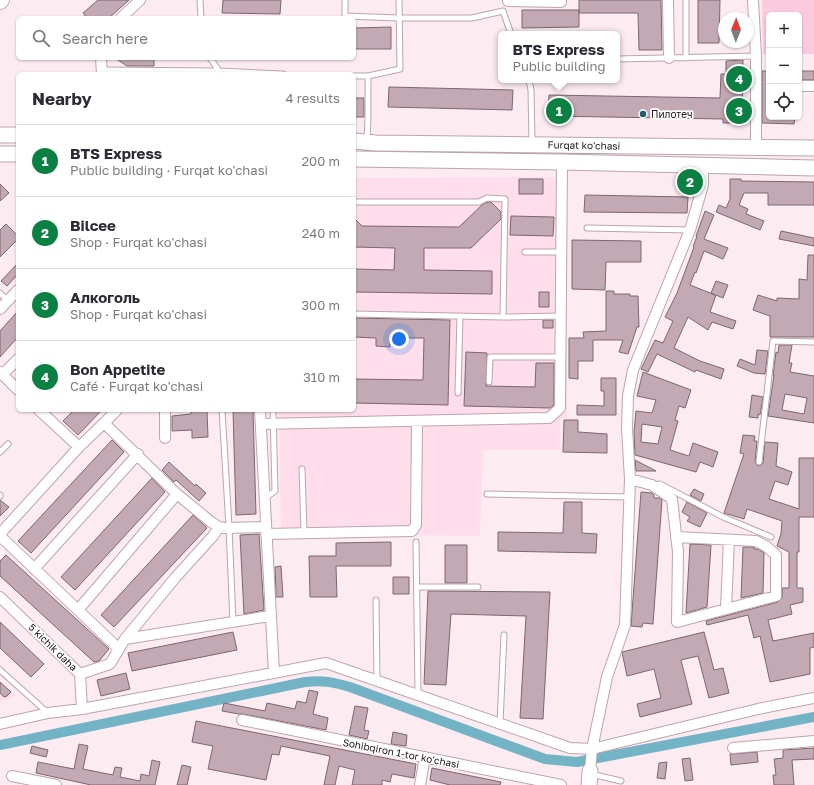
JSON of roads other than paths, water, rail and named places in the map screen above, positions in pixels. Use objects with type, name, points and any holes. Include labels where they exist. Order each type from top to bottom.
[{"type":"main road","points":[[0,135],[16,135]]},
{"type":"main road","name":"Furqat ko'chasi","points":[[360,141],[376,143],[814,148]]},
{"type":"main road","points":[[0,154],[16,154]]},
{"type":"main road","name":"Furqat ko'chasi","points":[[356,159],[814,168]]},
{"type":"street","points":[[123,16],[140,0]]},
{"type":"street","points":[[508,0],[561,2],[561,0]]},
{"type":"street","points":[[668,0],[669,58]]},
{"type":"street","points":[[753,0],[756,56],[756,148]]},
{"type":"street","points":[[101,60],[102,72]]},
{"type":"street","points":[[802,86],[814,86]]},
{"type":"street","points":[[261,424],[549,418],[560,408],[562,162]]},
{"type":"street","points":[[590,777],[592,749],[607,677],[624,625],[630,479],[627,428],[628,396],[633,370],[690,230],[703,185],[703,165]]},
{"type":"street","points":[[0,309],[16,292]]},
{"type":"street","points":[[16,360],[1,373],[16,388]]},
{"type":"street","points":[[43,412],[79,447]]},
{"type":"street","points":[[114,412],[79,447],[0,535],[119,649]]},
{"type":"street","points":[[164,412],[166,438]]},
{"type":"street","points":[[260,412],[274,673]]},
{"type":"street","points":[[104,423],[138,454],[177,494],[202,515],[224,527],[304,534],[412,531],[416,525],[416,421]]},
{"type":"street","points":[[34,569],[138,454]]},
{"type":"street","points":[[630,479],[652,485],[672,499],[676,537],[678,552],[677,622],[776,596],[776,555],[767,547],[756,541],[676,537]]},
{"type":"street","points":[[78,610],[177,494]]},
{"type":"street","points":[[80,674],[110,664],[125,639],[175,578],[213,536],[224,527]]},
{"type":"street","points":[[726,609],[729,540]]},
{"type":"street","name":"5 kichik daha","points":[[0,596],[80,674],[82,709]]},
{"type":"street","points":[[125,639],[270,616]]},
{"type":"street","points":[[0,724],[48,713],[82,709],[326,663],[570,748],[592,749],[758,708],[814,698]]},
{"type":"street","name":"Sohibqiron 1-tor ko'chasi","points":[[242,720],[561,785]]},
{"type":"street","points":[[733,748],[814,741]]},
{"type":"street","points":[[420,785],[425,757]]},
{"type":"street","points":[[12,776],[56,785]]},
{"type":"lane","points":[[200,0],[201,16]]},
{"type":"lane","points":[[344,16],[345,0]]},
{"type":"lane","points":[[356,76],[368,76],[400,69],[399,0]]},
{"type":"lane","points":[[508,0],[503,11],[510,31]]},
{"type":"lane","points":[[686,0],[686,58]]},
{"type":"lane","points":[[356,16],[472,18],[503,11]]},
{"type":"lane","points":[[620,59],[756,56]]},
{"type":"lane","points":[[211,60],[220,72]]},
{"type":"lane","points":[[102,72],[220,72]]},
{"type":"lane","points":[[360,141],[368,118],[368,76]]},
{"type":"lane","points":[[530,83],[532,144]]},
{"type":"lane","points":[[356,202],[479,202],[487,198],[505,199],[503,317]]},
{"type":"lane","points":[[587,228],[690,230]]},
{"type":"lane","points":[[525,252],[561,252]]},
{"type":"lane","points":[[0,293],[8,301]]},
{"type":"lane","points":[[356,314],[503,317],[560,316]]},
{"type":"lane","points":[[458,393],[460,316]]},
{"type":"lane","points":[[759,462],[773,341],[814,342]]},
{"type":"lane","points":[[490,382],[490,357],[560,357]]},
{"type":"lane","points":[[222,412],[224,527],[233,622]]},
{"type":"lane","points":[[264,499],[275,492],[273,412]]},
{"type":"lane","points":[[0,452],[8,444]]},
{"type":"lane","points":[[302,469],[304,534]]},
{"type":"lane","points":[[652,485],[660,484],[723,517],[771,537]]},
{"type":"lane","points":[[487,494],[629,498]]},
{"type":"lane","points":[[416,542],[418,695]]},
{"type":"lane","points":[[417,587],[478,587]]},
{"type":"lane","points":[[376,600],[377,681]]},
{"type":"lane","points":[[500,723],[504,635]]},
{"type":"lane","points":[[0,670],[48,713]]},
{"type":"lane","points":[[590,777],[621,781]]},
{"type":"waterway","points":[[0,745],[305,682],[317,681],[350,687],[545,759],[577,762],[814,717]]},
{"type":"place","name":"Bon Appetite","points":[[739,79]]},
{"type":"place","name":"BTS Express","points":[[559,111]]},
{"type":"place","name":"Алкоголь","points":[[739,111]]},
{"type":"place","name":"Пилотеч","points":[[643,114]]},
{"type":"place","name":"Bilcee","points":[[690,182]]}]
